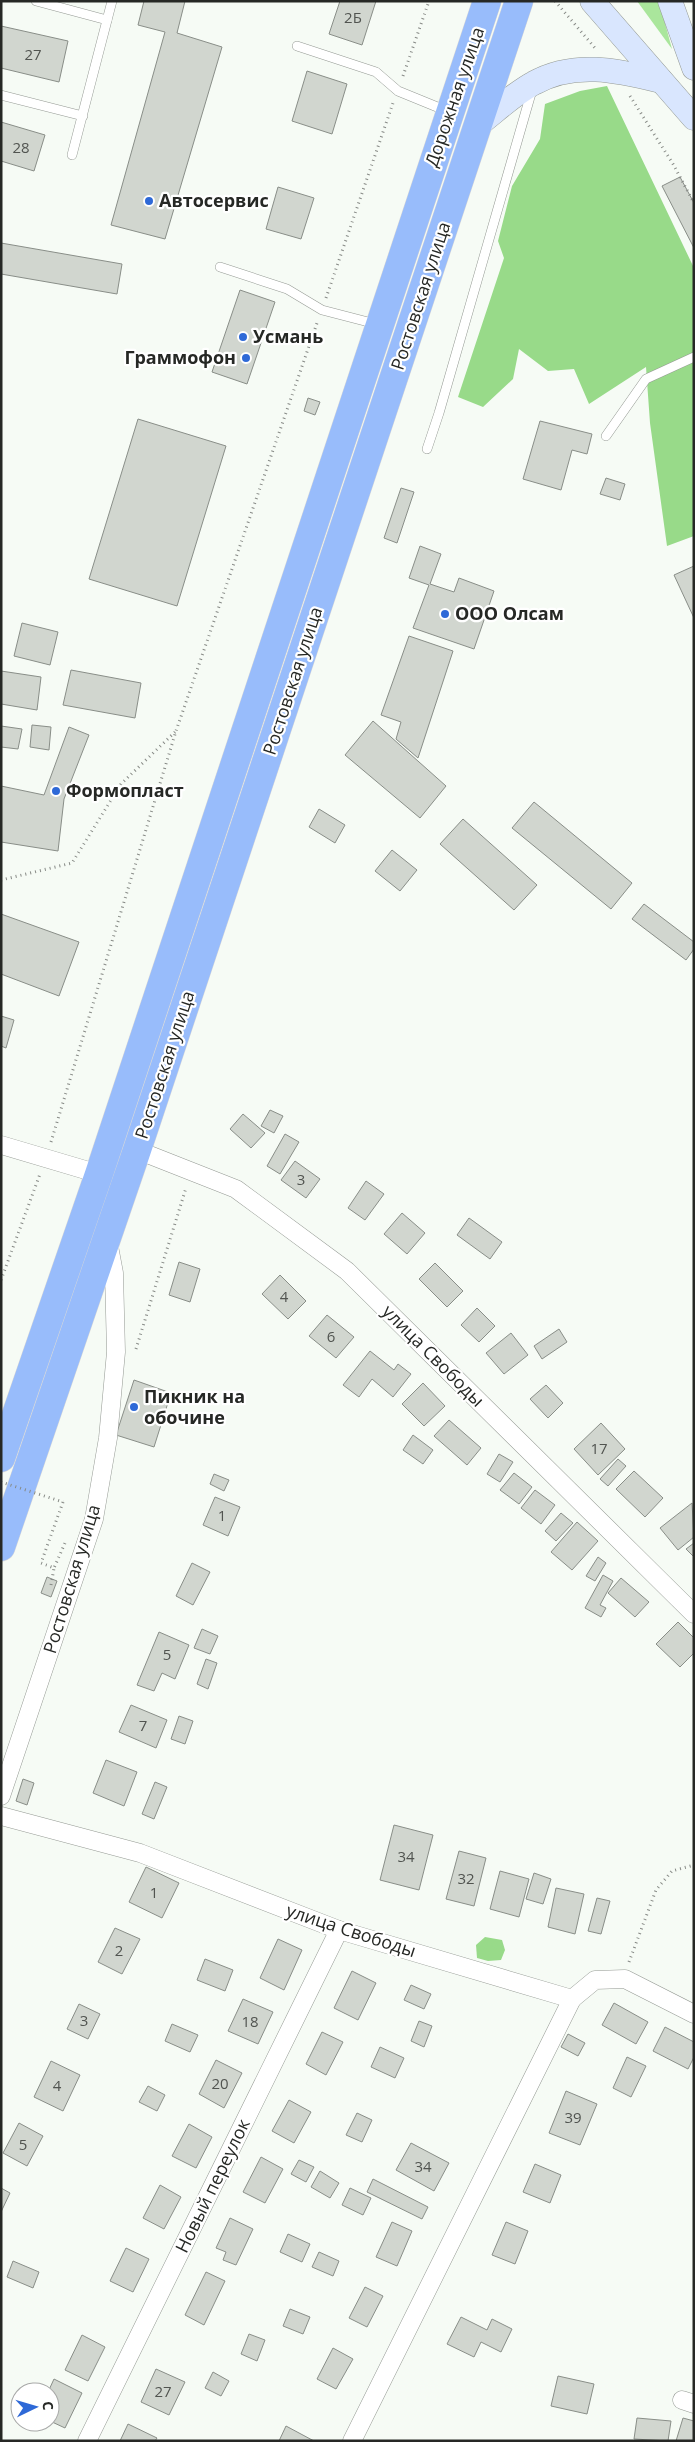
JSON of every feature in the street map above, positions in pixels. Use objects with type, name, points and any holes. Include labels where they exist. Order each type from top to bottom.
[{"type":"highway","name":"Дорожная улица","points":[[422,193],[487,1]]},
{"type":"highway","name":"Дорожная улица","points":[[479,124],[519,1]]},
{"type":"highway","name":"Ростовская улица","points":[[1,1547],[137,1150],[479,124]]},
{"type":"highway","name":"Ростовская улица","points":[[1,1458],[99,1174],[422,193]]},
{"type":"main road","points":[[592,1],[694,118]]},
{"type":"main road","points":[[670,1],[694,68]]},
{"type":"main road","points":[[479,124],[534,83],[567,69],[613,70],[661,81]]},
{"type":"street","points":[[1,1145],[99,1174]]},
{"type":"street","name":"улица Свободы","points":[[137,1150],[236,1189],[347,1271],[694,1614]]},
{"type":"street","name":"Ростовская улица","points":[[1,1796],[94,1519],[108,1438],[116,1352],[114,1272],[107,1237]]},
{"type":"street","name":"улица Свободы","points":[[1,1816],[140,1853],[339,1930],[572,1998]]},
{"type":"street","name":"Новый переулок","points":[[87,2441],[339,1930]]},
{"type":"street","points":[[352,2441],[572,1998],[595,1980],[623,1979],[694,2014]]},
{"type":"lane","points":[[36,1],[107,20]]},
{"type":"lane","points":[[72,155],[112,1]]},
{"type":"lane","points":[[297,46],[376,72],[398,91],[450,112]]},
{"type":"lane","points":[[427,449],[534,83]]},
{"type":"lane","points":[[1,95],[83,116]]},
{"type":"lane","points":[[220,267],[287,289],[322,310],[379,325]]},
{"type":"lane","points":[[606,436],[646,379],[694,356]]},
{"type":"path","points":[[1,1280],[46,1158],[176,731],[429,1]]},
{"type":"path","points":[[555,1],[613,70],[673,164],[694,203]]},
{"type":"path","points":[[1,880],[72,863],[121,784],[176,731]]},
{"type":"path","points":[[1,1482],[63,1502],[41,1563]]},
{"type":"path","points":[[623,1979],[656,1890],[672,1871],[694,1865]]},
{"type":"green space","points":[[637,1],[659,1],[672,49]]},
{"type":"green space","points":[[607,86],[694,268],[694,536],[667,546],[650,423],[646,367],[589,404],[574,369],[548,371],[519,349],[513,379],[483,407],[458,397],[504,258],[498,241],[512,186],[540,139],[545,104],[580,91]]},
{"type":"green space","points":[[485,1937],[502,1940],[505,1950],[501,1960],[488,1961],[477,1958],[476,1945]]},
{"type":"building","points":[[144,1],[185,1],[177,33],[222,47],[165,239],[111,225],[165,32],[138,25]]},
{"type":"building","points":[[340,1],[376,1],[362,45],[329,34]]},
{"type":"building","points":[[1,26],[68,41],[59,82],[1,68]]},
{"type":"building","points":[[307,71],[347,84],[332,134],[292,121]]},
{"type":"building","points":[[1,122],[45,135],[34,171],[1,161]]},
{"type":"building","points":[[680,177],[694,203],[694,248],[662,186]]},
{"type":"building","points":[[278,187],[314,198],[301,239],[266,229]]},
{"type":"building","points":[[1,243],[122,264],[117,294],[1,274]]},
{"type":"building","name":"Усмань","points":[[240,290],[275,302],[247,384],[212,372]]},
{"type":"building","points":[[308,398],[320,402],[315,415],[304,411]]},
{"type":"building","points":[[138,419],[226,446],[177,606],[89,579]]},
{"type":"building","points":[[540,421],[592,434],[587,454],[572,450],[561,490],[523,479]]},
{"type":"building","points":[[606,478],[625,484],[620,500],[600,494]]},
{"type":"building","points":[[401,488],[414,492],[397,543],[384,538]]},
{"type":"building","points":[[420,546],[441,554],[430,584],[454,592],[459,578],[494,591],[474,649],[413,628],[429,585],[409,578]]},
{"type":"building","points":[[694,566],[694,618],[674,575]]},
{"type":"building","points":[[22,623],[58,632],[50,665],[14,656]]},
{"type":"building","points":[[409,636],[453,651],[418,758],[396,739],[401,722],[381,715]]},
{"type":"building","points":[[71,670],[141,683],[135,718],[63,705]]},
{"type":"building","points":[[1,671],[41,677],[37,710],[1,704]]},
{"type":"building","points":[[373,721],[446,786],[420,818],[345,755]]},
{"type":"building","points":[[32,725],[51,727],[49,750],[30,747]]},
{"type":"building","points":[[1,726],[22,729],[18,749],[1,747]]},
{"type":"building","name":"Формопласт","points":[[69,727],[89,735],[64,799],[58,851],[1,842],[1,786],[44,795]]},
{"type":"building","points":[[534,802],[632,883],[611,909],[512,828]]},
{"type":"building","points":[[319,809],[345,825],[335,843],[309,827]]},
{"type":"building","points":[[463,819],[537,885],[514,910],[440,844]]},
{"type":"building","points":[[392,850],[417,870],[400,891],[375,871]]},
{"type":"building","points":[[644,904],[694,942],[694,949],[686,960],[632,919]]},
{"type":"building","points":[[1,914],[79,942],[59,996],[1,974]]},
{"type":"building","points":[[1,1016],[14,1020],[6,1048],[1,1046]]},
{"type":"building","points":[[270,1110],[283,1116],[274,1133],[261,1126]]},
{"type":"building","points":[[243,1114],[265,1133],[251,1148],[230,1129]]},
{"type":"building","points":[[285,1134],[299,1142],[280,1174],[267,1166]]},
{"type":"building","points":[[295,1161],[320,1179],[306,1198],[281,1180]]},
{"type":"building","points":[[366,1181],[384,1194],[365,1220],[348,1208]]},
{"type":"building","points":[[402,1213],[425,1233],[407,1254],[384,1234]]},
{"type":"building","points":[[469,1218],[502,1242],[490,1259],[457,1235]]},
{"type":"building","points":[[179,1262],[200,1269],[190,1302],[169,1295]]},
{"type":"building","points":[[435,1263],[463,1291],[447,1307],[419,1279]]},
{"type":"building","points":[[280,1275],[306,1301],[288,1319],[262,1294]]},
{"type":"building","points":[[477,1308],[495,1326],[479,1342],[461,1325]]},
{"type":"building","points":[[327,1315],[354,1337],[336,1358],[309,1336]]},
{"type":"building","points":[[559,1329],[567,1342],[542,1359],[534,1346]]},
{"type":"building","points":[[511,1333],[528,1355],[504,1374],[486,1353]]},
{"type":"building","points":[[370,1351],[394,1370],[398,1364],[411,1374],[393,1397],[372,1379],[359,1397],[343,1385]]},
{"type":"building","points":[[134,1380],[171,1393],[154,1447],[116,1435]]},
{"type":"building","points":[[423,1383],[445,1406],[424,1426],[402,1404]]},
{"type":"building","points":[[546,1385],[563,1403],[548,1418],[530,1399]]},
{"type":"building","points":[[449,1420],[481,1448],[467,1465],[434,1436]]},
{"type":"building","points":[[601,1423],[625,1449],[598,1475],[574,1449]]},
{"type":"building","points":[[413,1435],[433,1450],[423,1464],[403,1450]]},
{"type":"building","points":[[499,1454],[513,1462],[500,1482],[487,1474]]},
{"type":"building","points":[[618,1459],[626,1466],[608,1486],[600,1479]]},
{"type":"building","points":[[634,1471],[663,1498],[645,1517],[616,1489]]},
{"type":"building","points":[[514,1473],[532,1487],[519,1504],[500,1490]]},
{"type":"building","points":[[214,1474],[229,1480],[224,1491],[210,1484]]},
{"type":"building","points":[[535,1490],[555,1505],[541,1524],[521,1508]]},
{"type":"building","points":[[215,1497],[240,1507],[228,1536],[203,1525]]},
{"type":"building","points":[[692,1503],[694,1537],[678,1550],[660,1528]]},
{"type":"building","points":[[561,1513],[573,1523],[556,1541],[545,1531]]},
{"type":"building","points":[[577,1522],[598,1541],[572,1570],[551,1552]]},
{"type":"building","points":[[694,1543],[694,1557],[686,1549]]},
{"type":"building","points":[[598,1557],[606,1563],[595,1581],[586,1576]]},
{"type":"building","points":[[192,1563],[210,1572],[193,1605],[176,1596]]},
{"type":"building","points":[[603,1575],[613,1581],[600,1605],[606,1608],[601,1617],[585,1608]]},
{"type":"building","points":[[47,1577],[57,1581],[51,1597],[41,1593]]},
{"type":"building","points":[[621,1578],[649,1602],[635,1617],[608,1593]]},
{"type":"building","points":[[678,1622],[694,1638],[694,1653],[680,1667],[656,1644]]},
{"type":"building","points":[[202,1629],[218,1636],[210,1654],[194,1648]]},
{"type":"building","points":[[159,1632],[189,1645],[175,1679],[162,1673],[154,1691],[137,1685]]},
{"type":"building","points":[[206,1659],[217,1663],[208,1689],[197,1684]]},
{"type":"building","points":[[131,1705],[167,1720],[156,1748],[119,1732]]},
{"type":"building","points":[[179,1716],[193,1721],[185,1744],[171,1739]]},
{"type":"building","points":[[106,1760],[137,1772],[124,1806],[93,1793]]},
{"type":"building","points":[[23,1779],[34,1783],[27,1805],[16,1801]]},
{"type":"building","points":[[155,1782],[167,1787],[154,1819],[142,1814]]},
{"type":"building","points":[[394,1825],[433,1835],[419,1890],[380,1880]]},
{"type":"building","points":[[459,1851],[486,1858],[474,1906],[446,1899]]},
{"type":"building","points":[[146,1867],[179,1883],[162,1918],[129,1902]]},
{"type":"building","points":[[500,1871],[529,1879],[519,1917],[490,1909]]},
{"type":"building","points":[[534,1873],[551,1879],[543,1904],[526,1899]]},
{"type":"building","points":[[556,1888],[584,1894],[575,1934],[548,1927]]},
{"type":"building","points":[[597,1898],[610,1901],[601,1934],[588,1931]]},
{"type":"building","points":[[115,1928],[140,1939],[122,1974],[98,1962]]},
{"type":"building","points":[[278,1939],[302,1950],[284,1990],[260,1978]]},
{"type":"building","points":[[205,1959],[233,1970],[225,1991],[197,1980]]},
{"type":"building","points":[[352,1971],[376,1983],[358,2020],[334,2008]]},
{"type":"building","points":[[411,1985],[431,1994],[424,2009],[404,2000]]},
{"type":"building","points":[[243,1999],[273,2012],[258,2044],[228,2031]]},
{"type":"building","points":[[614,2003],[648,2022],[636,2044],[602,2025]]},
{"type":"building","points":[[79,2004],[100,2014],[88,2039],[67,2029]]},
{"type":"building","points":[[419,2021],[432,2026],[424,2047],[411,2041]]},
{"type":"building","points":[[172,2024],[198,2035],[190,2052],[165,2041]]},
{"type":"building","points":[[665,2027],[694,2042],[694,2057],[688,2069],[653,2051]]},
{"type":"building","points":[[322,2032],[343,2042],[326,2075],[306,2064]]},
{"type":"building","points":[[568,2034],[585,2043],[578,2056],[561,2047]]},
{"type":"building","points":[[380,2047],[404,2058],[395,2078],[371,2067]]},
{"type":"building","points":[[627,2057],[646,2066],[631,2097],[613,2088]]},
{"type":"building","points":[[216,2060],[242,2073],[224,2108],[199,2094]]},
{"type":"building","points":[[51,2061],[80,2075],[63,2111],[34,2097]]},
{"type":"building","points":[[148,2086],[165,2095],[157,2111],[139,2102]]},
{"type":"building","points":[[566,2091],[597,2104],[580,2145],[549,2133]]},
{"type":"building","points":[[289,2100],[311,2112],[294,2143],[272,2131]]},
{"type":"building","points":[[357,2113],[372,2120],[362,2142],[346,2135]]},
{"type":"building","points":[[19,2123],[43,2136],[27,2166],[3,2153]]},
{"type":"building","points":[[189,2124],[212,2137],[196,2168],[172,2156]]},
{"type":"building","points":[[411,2143],[449,2163],[434,2191],[396,2170]]},
{"type":"building","points":[[261,2157],[283,2169],[265,2203],[243,2192]]},
{"type":"building","points":[[299,2160],[314,2167],[306,2182],[291,2174]]},
{"type":"building","points":[[535,2164],[561,2175],[550,2203],[523,2192]]},
{"type":"building","points":[[320,2171],[339,2183],[330,2198],[311,2187]]},
{"type":"building","points":[[373,2179],[428,2207],[422,2219],[367,2192]]},
{"type":"building","points":[[160,2185],[181,2197],[164,2229],[143,2218]]},
{"type":"building","points":[[1,2188],[10,2193],[1,2212]]},
{"type":"building","points":[[350,2188],[371,2198],[363,2215],[342,2205]]},
{"type":"building","points":[[230,2218],[253,2229],[236,2265],[223,2260],[226,2252],[216,2248]]},
{"type":"building","points":[[392,2222],[412,2231],[397,2266],[376,2257]]},
{"type":"building","points":[[506,2222],[528,2231],[515,2264],[492,2255]]},
{"type":"building","points":[[288,2234],[310,2244],[302,2262],[280,2252]]},
{"type":"building","points":[[126,2248],[149,2259],[133,2292],[110,2281]]},
{"type":"building","points":[[319,2252],[339,2261],[333,2276],[312,2267]]},
{"type":"building","points":[[13,2261],[39,2272],[33,2288],[7,2277]]},
{"type":"building","points":[[206,2272],[225,2281],[204,2325],[185,2315]]},
{"type":"building","points":[[365,2287],[383,2296],[367,2327],[349,2318]]},
{"type":"building","points":[[290,2309],[310,2317],[303,2334],[283,2326]]},
{"type":"building","points":[[461,2317],[487,2330],[492,2319],[512,2329],[501,2352],[481,2342],[474,2357],[447,2344]]},
{"type":"building","points":[[249,2334],[265,2340],[257,2361],[241,2354]]},
{"type":"building","points":[[82,2335],[105,2347],[88,2381],[65,2370]]},
{"type":"building","points":[[333,2348],[353,2359],[336,2389],[317,2379]]},
{"type":"building","points":[[156,2369],[185,2382],[169,2415],[141,2402]]},
{"type":"building","points":[[213,2372],[229,2381],[221,2396],[205,2388]]},
{"type":"building","points":[[558,2376],[594,2384],[587,2414],[551,2406]]},
{"type":"building","points":[[60,2382],[82,2393],[65,2428],[60,2426]]},
{"type":"building","points":[[637,2418],[671,2421],[668,2441],[634,2439]]},
{"type":"building","points":[[683,2418],[694,2421],[694,2441],[676,2441]]},
{"type":"building","points":[[128,2424],[157,2438],[155,2441],[120,2441]]},
{"type":"building","points":[[286,2426],[314,2441],[279,2441]]},
{"type":"place","name":"Автосервис","points":[[149,201]]},
{"type":"place","name":"Усмань","points":[[243,337]]},
{"type":"place","name":"Граммофон","points":[[246,358]]},
{"type":"place","name":"ООО Олсам","points":[[445,614]]},
{"type":"place","name":"Формопласт","points":[[56,791]]},
{"type":"place","name":"Пикник на обочине","points":[[134,1407]]}]
